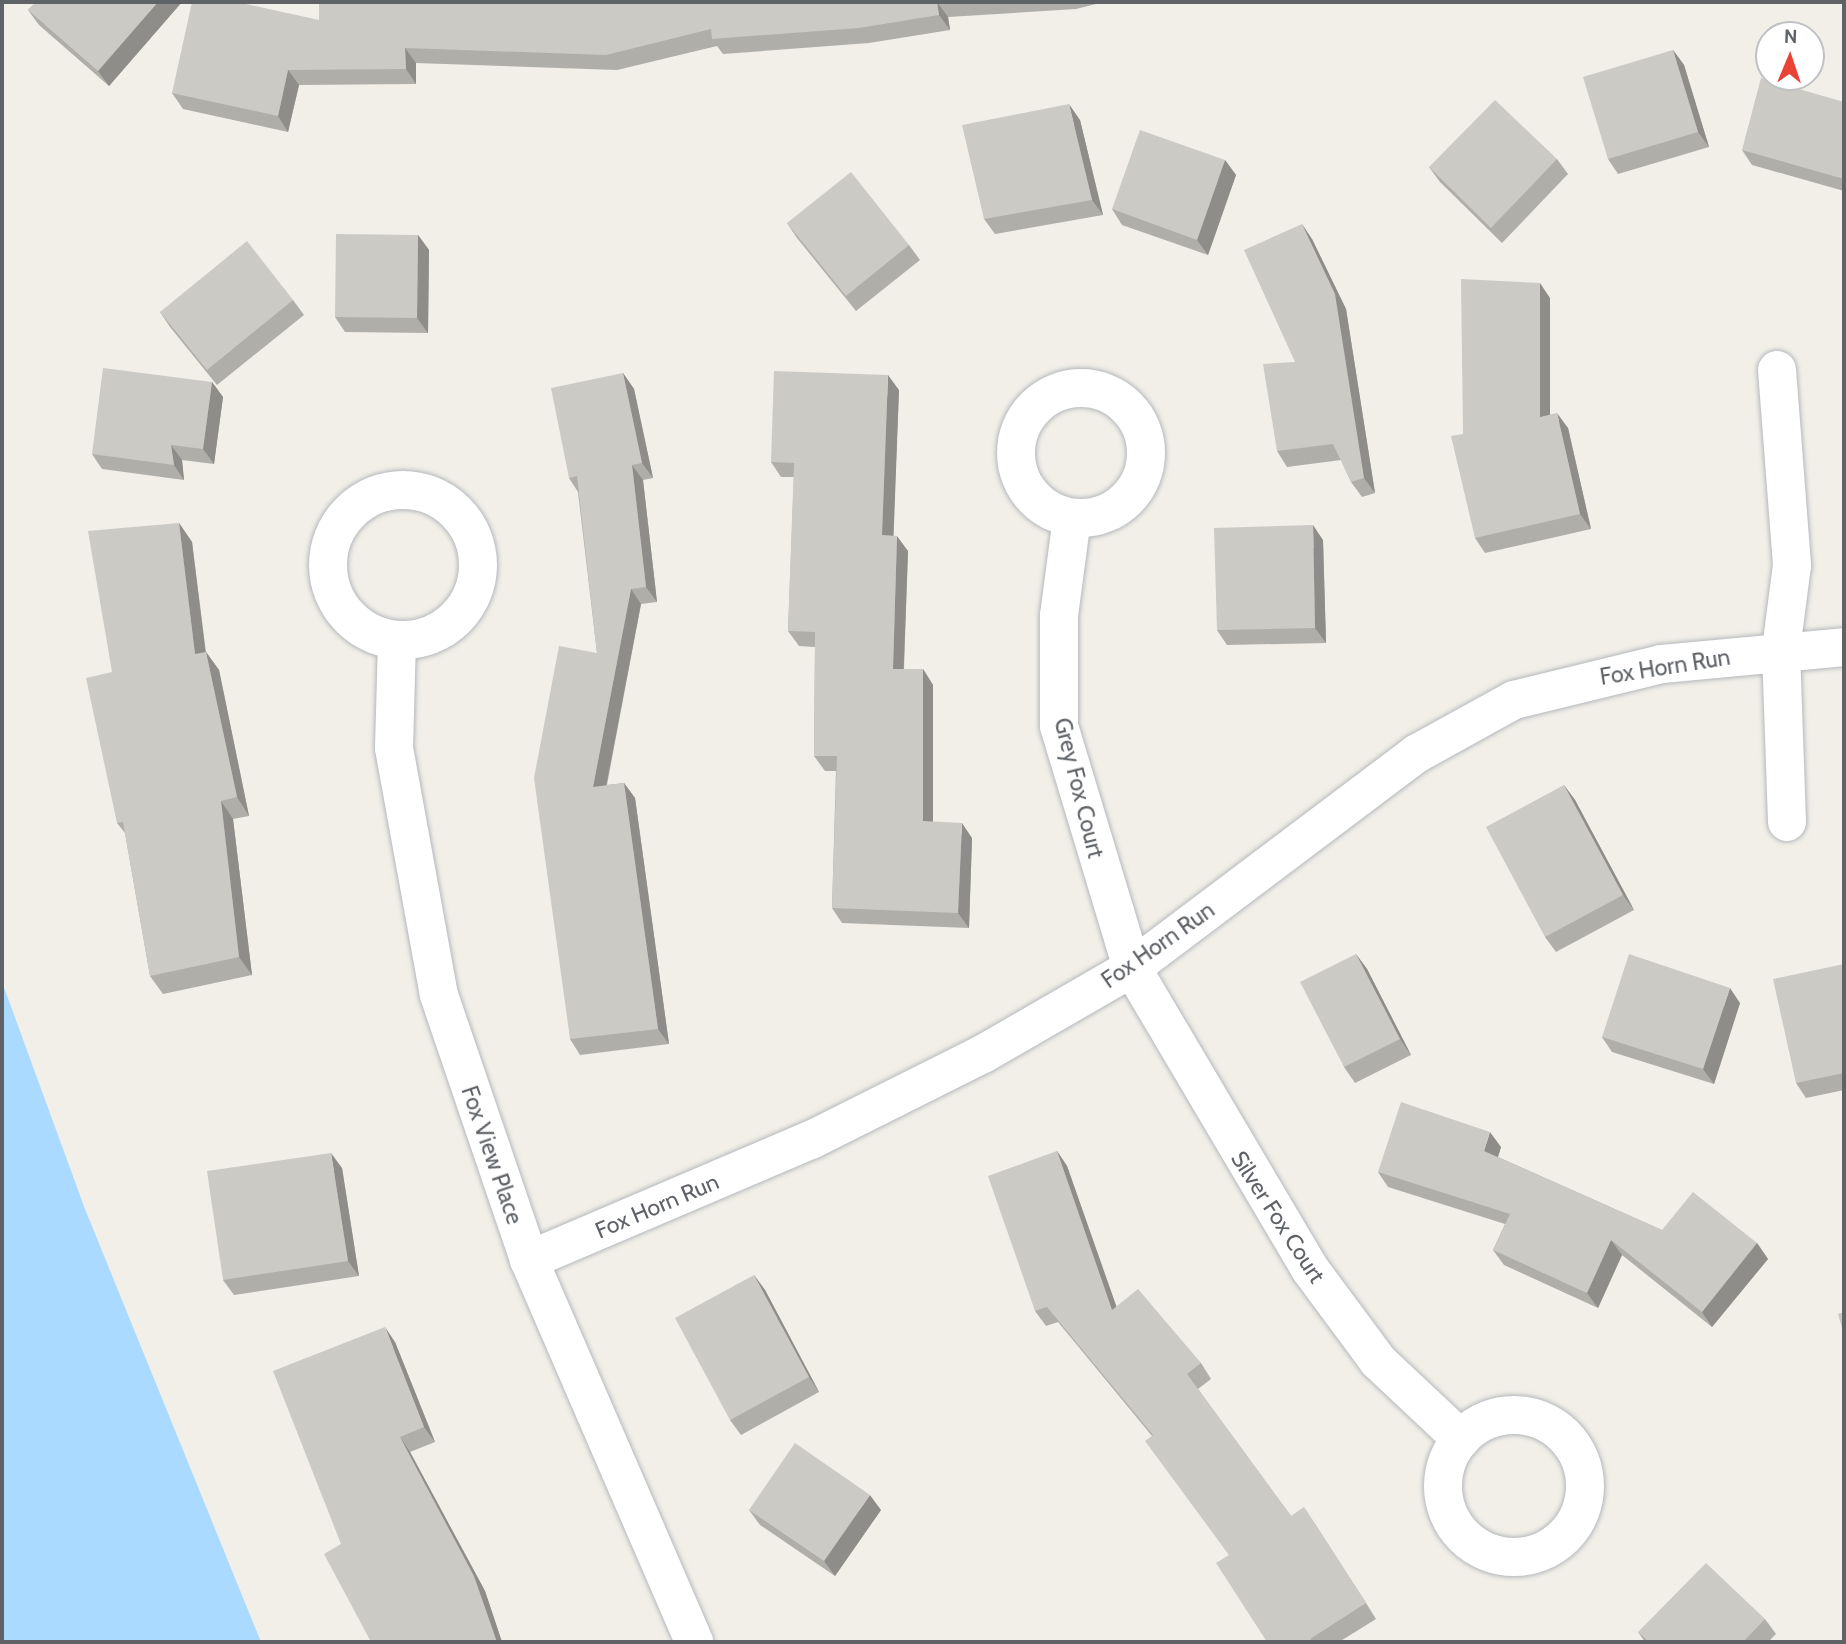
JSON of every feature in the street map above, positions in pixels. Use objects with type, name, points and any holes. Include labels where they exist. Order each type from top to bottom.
[{"type":"street","points":[[1777,370],[1792,565],[1781,650],[1787,822]]},
{"type":"street","name":"Grey Fox Court","points":[[1072,518],[1059,616],[1059,726],[1132,968]]},
{"type":"street","name":"Fox View Place","points":[[397,640],[394,748],[415,887],[439,995],[529,1260],[694,1642]]},
{"type":"street","name":"Fox Horn Run","points":[[529,1260],[811,1140],[983,1054],[1132,968],[1416,754],[1514,700],[1662,664],[1781,650],[1844,647]]},
{"type":"street","name":"Silver Fox Court","points":[[1132,968],[1310,1269],[1378,1361],[1461,1439]]},
{"type":"water","points":[[2,982],[85,1209],[261,1642],[2,1642]]},
{"type":"building","points":[[36,2],[158,2],[98,71],[28,10]]},
{"type":"building","points":[[192,2],[237,2],[319,20],[319,2],[937,2],[939,15],[859,28],[712,39],[711,29],[606,55],[405,48],[406,69],[288,70],[278,116],[172,93]]},
{"type":"building","points":[[1673,50],[1698,132],[1608,159],[1583,77]]},
{"type":"building","points":[[1758,91],[1806,91],[1844,102],[1844,179],[1742,150]]},
{"type":"building","points":[[1495,100],[1557,159],[1491,228],[1429,167]]},
{"type":"building","points":[[1069,104],[1092,200],[984,219],[962,125]]},
{"type":"building","points":[[1140,130],[1225,160],[1197,240],[1112,209]]},
{"type":"building","points":[[851,172],[909,245],[846,296],[787,223]]},
{"type":"building","points":[[1302,224],[1335,294],[1364,478],[1351,482],[1333,444],[1277,451],[1263,364],[1295,362],[1244,250]]},
{"type":"building","points":[[336,234],[418,235],[417,318],[335,317]]},
{"type":"building","points":[[247,241],[293,300],[207,370],[160,312]]},
{"type":"building","points":[[1461,279],[1540,283],[1540,417],[1557,413],[1580,514],[1475,538],[1451,436],[1463,434]]},
{"type":"building","points":[[103,368],[212,382],[203,449],[171,445],[174,465],[92,454]]},
{"type":"building","points":[[774,371],[888,375],[882,535],[897,536],[893,669],[923,669],[923,821],[962,823],[958,913],[832,908],[837,756],[814,756],[815,632],[788,631],[794,463],[771,462]]},
{"type":"building","points":[[623,373],[642,463],[632,465],[646,587],[631,589],[593,787],[624,783],[658,1029],[570,1039],[534,778],[559,646],[597,653],[577,476],[569,478],[551,388]]},
{"type":"building","points":[[179,523],[195,654],[206,652],[237,797],[221,801],[239,957],[150,976],[123,822],[117,823],[86,678],[112,672],[88,531]]},
{"type":"building","points":[[1313,525],[1315,628],[1217,630],[1214,528]]},
{"type":"building","points":[[1564,785],[1623,895],[1545,937],[1486,827]]},
{"type":"building","points":[[1356,954],[1400,1039],[1344,1067],[1300,982]]},
{"type":"building","points":[[1629,954],[1730,988],[1703,1069],[1602,1037]]},
{"type":"building","points":[[1844,964],[1844,1073],[1796,1083],[1773,979]]},
{"type":"building","points":[[1401,1102],[1490,1132],[1484,1151],[1662,1230],[1693,1192],[1757,1243],[1702,1312],[1611,1240],[1587,1293],[1493,1250],[1510,1214],[1378,1172]]},
{"type":"building","points":[[1057,1151],[1112,1310],[1138,1289],[1201,1363],[1187,1374],[1291,1516],[1304,1507],[1366,1603],[1310,1639],[1316,1642],[1267,1642],[1216,1563],[1229,1555],[1145,1441],[1153,1435],[1047,1307],[1035,1311],[988,1176]]},
{"type":"building","points":[[331,1153],[348,1261],[223,1280],[207,1171]]},
{"type":"building","points":[[754,1275],[809,1377],[730,1420],[675,1318]]},
{"type":"building","points":[[1844,1312],[1844,1335],[1838,1314]]},
{"type":"building","points":[[385,1327],[424,1427],[400,1437],[474,1576],[497,1642],[371,1642],[324,1554],[341,1544],[273,1371]]},
{"type":"building","points":[[795,1443],[870,1495],[824,1561],[749,1510]]},
{"type":"building","points":[[1844,1478],[1844,1539],[1842,1541]]},
{"type":"building","points":[[1706,1563],[1765,1619],[1743,1642],[1649,1642],[1638,1632]]}]
